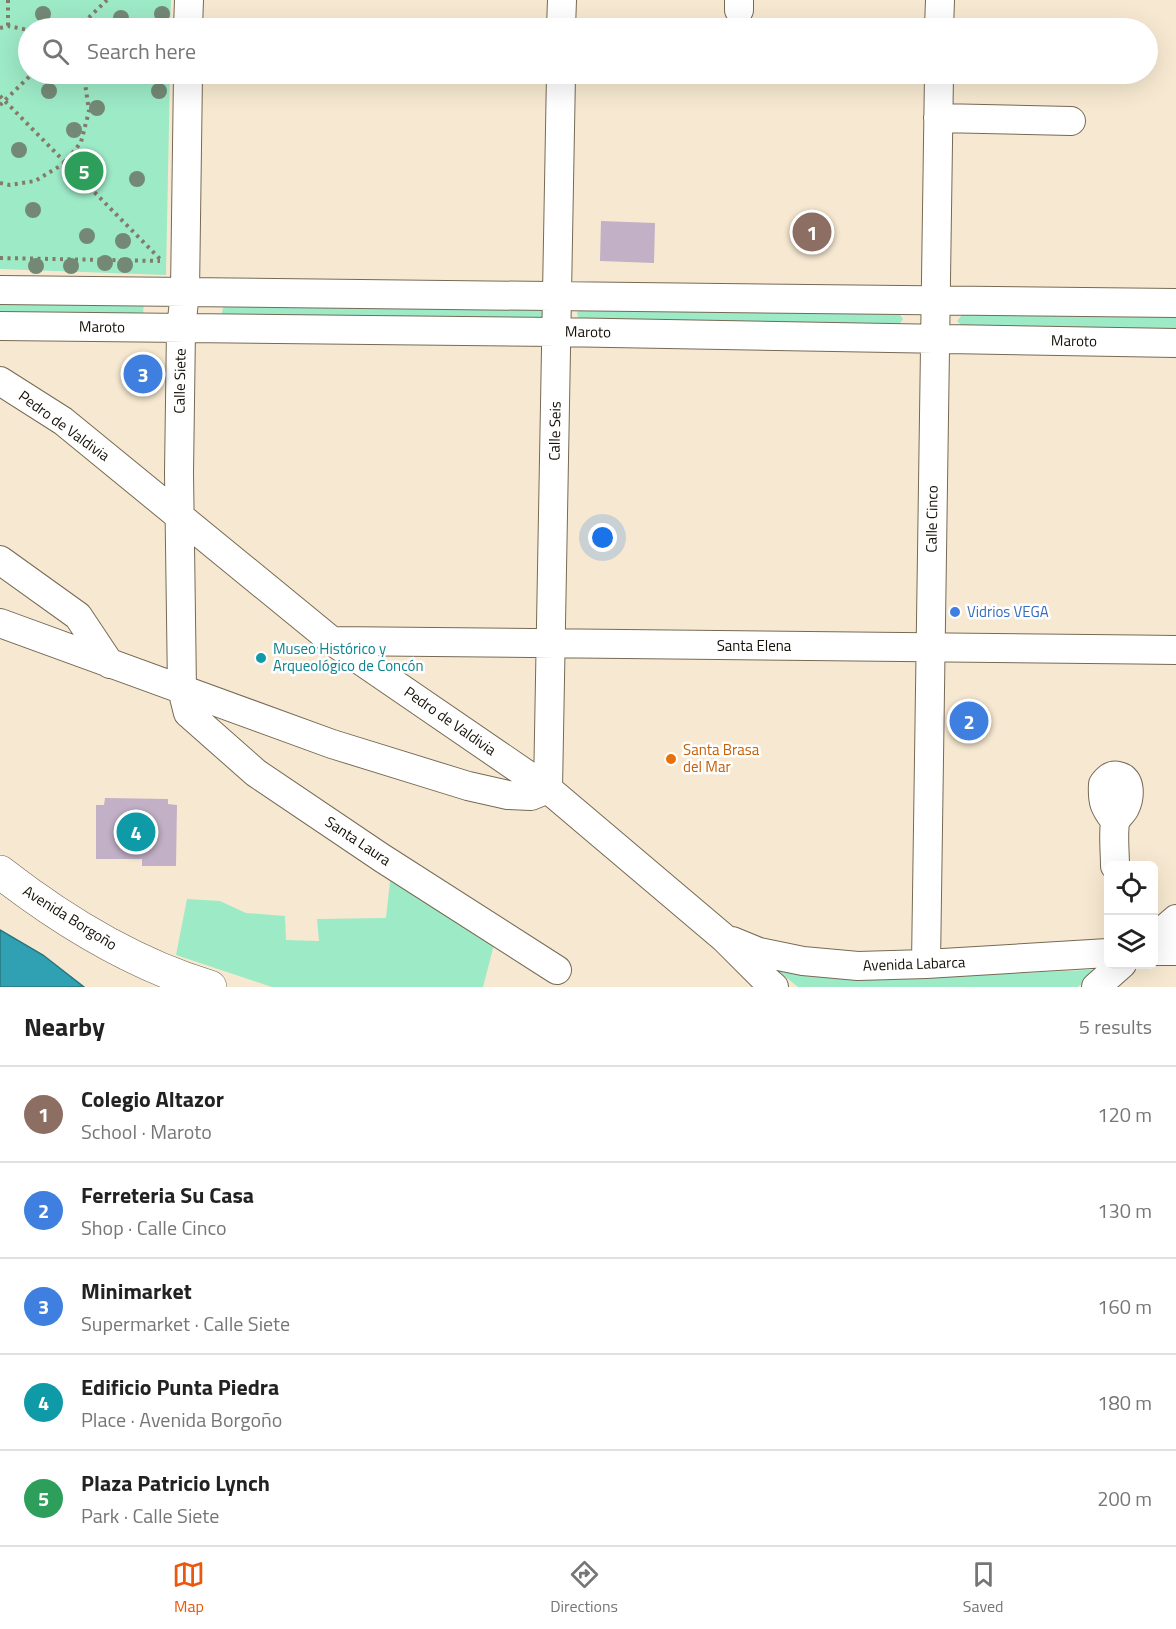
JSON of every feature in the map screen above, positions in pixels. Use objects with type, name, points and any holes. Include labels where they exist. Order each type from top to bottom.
[{"type":"main road","name":"Avenida Borgoño","points":[[0,872],[75,925],[113,946],[188,981],[210,987]]},
{"type":"street","points":[[188,18],[189,0]]},
{"type":"street","points":[[561,18],[562,0]]},
{"type":"street","points":[[939,18],[940,0]]},
{"type":"street","name":"Calle Siete","points":[[182,689],[179,515],[181,329],[185,292],[188,84]]},
{"type":"street","name":"Calle Seis","points":[[548,789],[561,84]]},
{"type":"street","name":"Calle Cinco","points":[[926,964],[939,84]]},
{"type":"street","points":[[938,118],[1071,121]]},
{"type":"street","points":[[0,290],[1176,303]]},
{"type":"street","name":"Maroto","points":[[0,326],[1176,342]]},
{"type":"street","name":"Pedro de Valdivia","points":[[0,381],[63,421],[332,641],[548,789],[724,938],[774,987]]},
{"type":"street","points":[[0,560],[78,616],[110,664]]},
{"type":"street","points":[[0,623],[332,744],[487,792],[531,796],[548,789]]},
{"type":"street","name":"Santa Elena","points":[[332,641],[1176,650]]},
{"type":"street","name":"Santa Laura","points":[[182,689],[188,713],[256,773],[382,858],[557,970]]},
{"type":"street","points":[[1115,821],[1115,861]]},
{"type":"street","points":[[1158,935],[1176,919]]},
{"type":"street","name":"Avenida Labarca","points":[[724,938],[759,952],[803,962],[858,966],[1104,954]]},
{"type":"street","points":[[1158,951],[1176,951]]},
{"type":"street","points":[[1096,987],[1116,969]]},
{"type":"path","points":[[8,0],[8,26]]},
{"type":"path","points":[[88,18],[107,0]]},
{"type":"path","points":[[0,28],[8,26],[18,28]]},
{"type":"path","points":[[0,105],[22,84]]},
{"type":"path","points":[[0,183],[10,185],[34,181],[65,163],[81,142],[89,111],[85,84]]},
{"type":"path","points":[[0,96],[161,261],[0,258]]},
{"type":"green space","points":[[0,0],[171,0],[170,18],[18,18],[18,84],[170,84],[166,275],[0,269]]},
{"type":"green space","points":[[0,298],[144,298],[143,316],[0,314]]},
{"type":"green space","points":[[225,299],[549,302],[553,321],[221,317]]},
{"type":"green space","points":[[584,306],[896,309],[903,319],[896,329],[579,322],[577,312]]},
{"type":"green space","points":[[966,310],[1176,312],[1176,334],[966,330],[957,321]]},
{"type":"green space","points":[[391,872],[496,937],[483,987],[272,987],[176,955],[187,899],[220,901],[246,913],[285,916],[286,940],[319,941],[317,919],[386,918]]},
{"type":"green space","points":[[1108,969],[1077,987],[798,987],[777,970],[933,977]]},
{"type":"water","points":[[0,930],[43,955],[84,987],[0,987]]},
{"type":"building","points":[[601,221],[655,223],[654,263],[600,261]]},
{"type":"building","points":[[105,798],[168,799],[168,804],[177,805],[176,866],[142,866],[142,859],[96,859],[96,805],[104,805]]},
{"type":"place","name":"Plaza Patricio Lynch","points":[[84,171]]},
{"type":"place","name":"Colegio Altazor","points":[[812,232]]},
{"type":"place","name":"Minimarket","points":[[143,374]]},
{"type":"place","name":"Vidrios VEGA","points":[[955,612]]},
{"type":"place","name":"Museo Histórico y Arqueológico de Concón","points":[[261,658]]},
{"type":"place","name":"Ferreteria Su Casa","points":[[969,721]]},
{"type":"place","name":"Santa Brasa del Mar","points":[[671,759]]},
{"type":"place","name":"Edificio Punta Piedra","points":[[136,832]]}]
